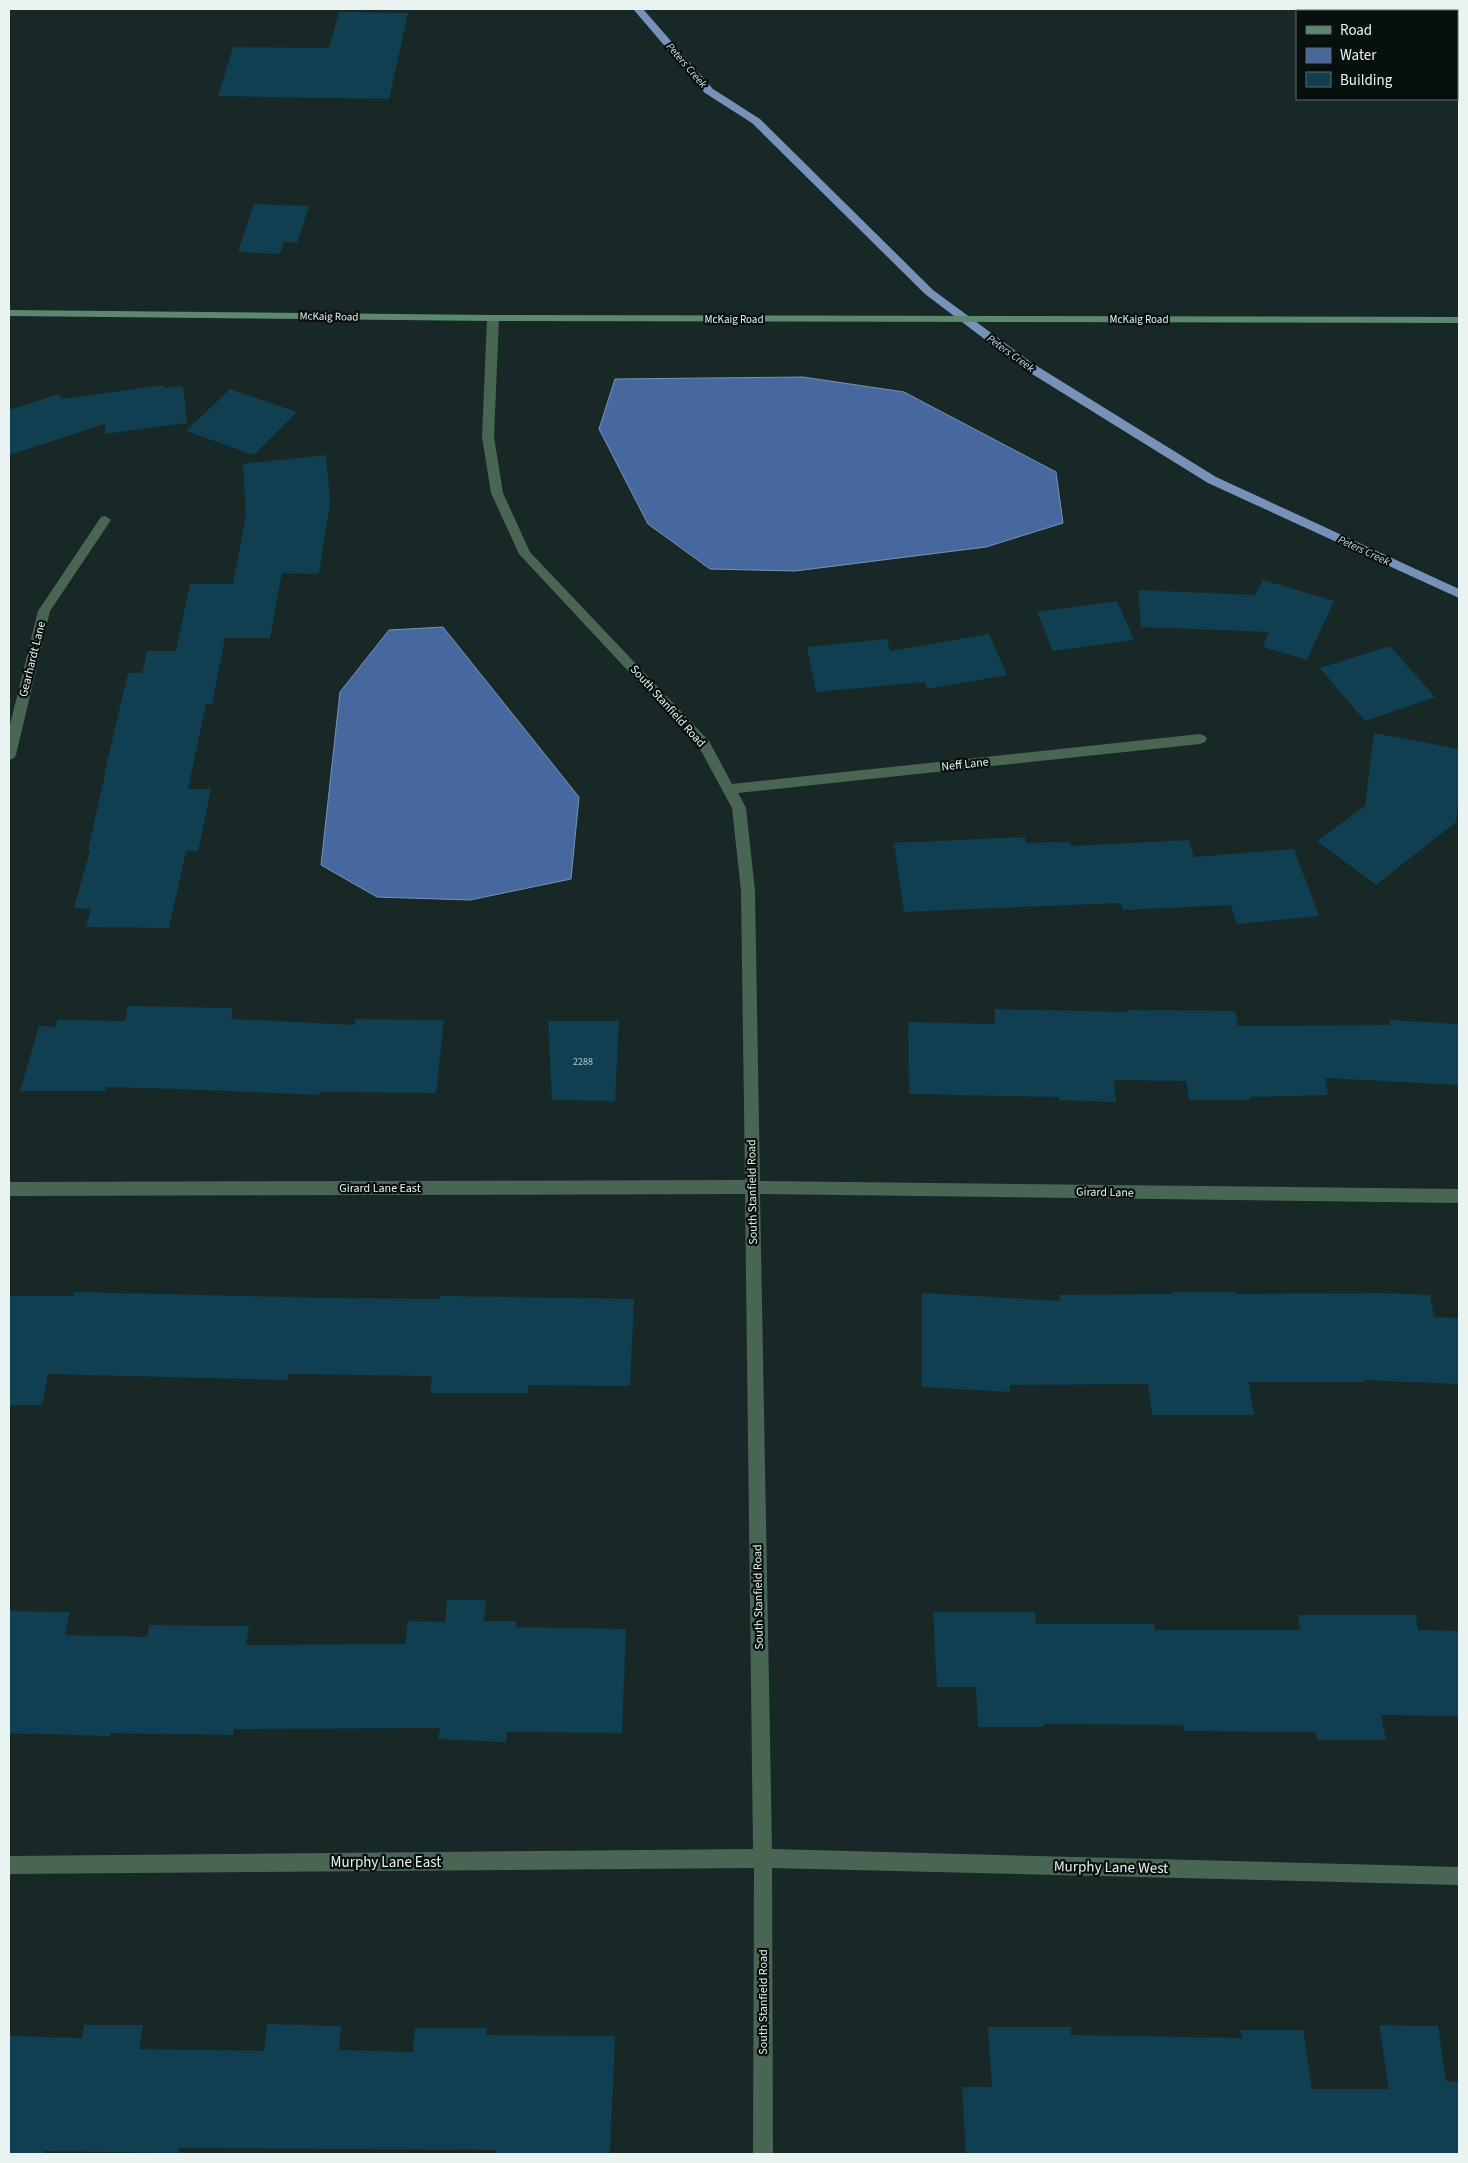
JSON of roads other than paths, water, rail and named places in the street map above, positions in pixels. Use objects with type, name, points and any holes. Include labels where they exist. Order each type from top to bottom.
[{"type":"street","name":"McKaig Road","points":[[9,313],[493,318],[1459,320]]},
{"type":"street","name":"South Stanfield Road","points":[[493,318],[488,437],[497,494],[525,554],[704,744],[739,808],[748,891],[763,1858],[763,2154]]},
{"type":"street","name":"Gearhardt Lane","points":[[9,755],[44,611],[105,520]]},
{"type":"street","name":"Neff Lane","points":[[728,789],[1200,739]]},
{"type":"street","name":"Girard Lane East","points":[[9,1189],[752,1187]]},
{"type":"street","name":"Girard Lane","points":[[752,1187],[1459,1196]]},
{"type":"street","name":"Murphy Lane East","points":[[9,1865],[763,1858]]},
{"type":"street","name":"Murphy Lane West","points":[[763,1858],[1459,1876]]},
{"type":"water","points":[[803,377],[904,392],[1056,472],[1063,523],[986,547],[795,571],[710,569],[648,524],[599,429],[615,379]]},
{"type":"water","points":[[443,627],[579,797],[571,879],[470,900],[377,897],[321,865],[340,692],[389,630]]},
{"type":"waterway","name":"Peters Creek","points":[[638,9],[709,91],[756,121],[929,292],[1028,366],[1212,480],[1459,594]]}]
